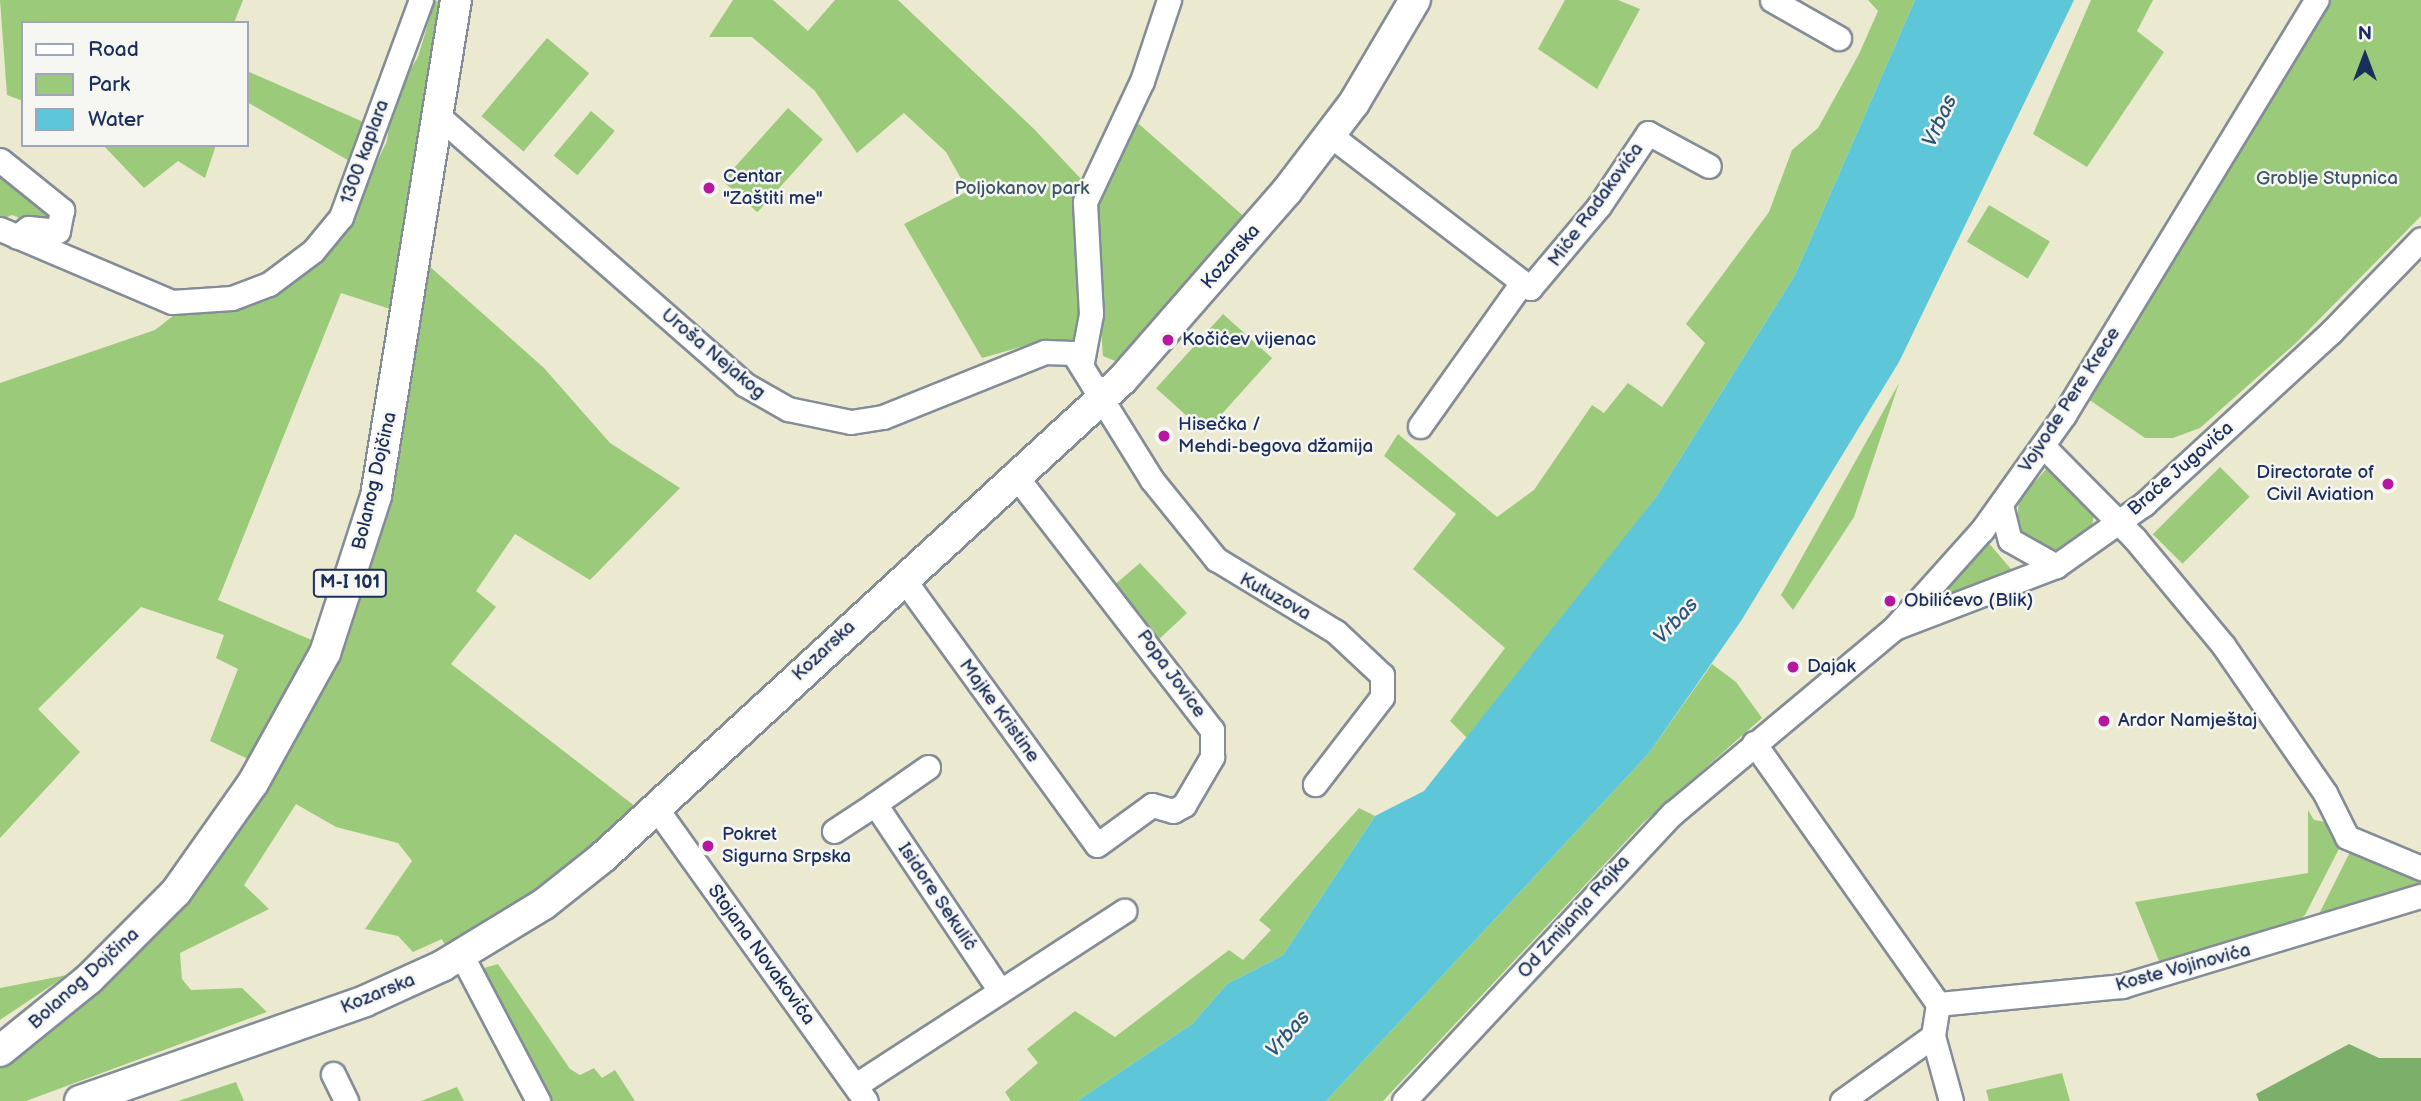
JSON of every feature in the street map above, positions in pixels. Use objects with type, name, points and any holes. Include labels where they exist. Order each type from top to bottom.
[{"type":"main road","name":"Bolanog Dojčina","points":[[0,1051],[89,979],[176,892],[253,783],[324,653],[376,496],[456,0]]},
{"type":"main road","name":"Kozarska","points":[[80,1101],[365,1001],[462,956],[544,904],[656,808],[1014,474],[1101,401],[1234,256],[1330,135],[1415,0]]},
{"type":"street","name":"1300 kaplara","points":[[8,233],[172,302],[232,298],[269,284],[313,251],[341,217],[421,0]]},
{"type":"street","points":[[1101,401],[1082,362],[1091,314],[1085,202],[1142,81],[1169,0]]},
{"type":"street","points":[[1772,0],[1839,38]]},
{"type":"street","name":"Vojvode Pere Krece","points":[[1754,743],[1894,628],[2001,505],[2044,447],[2316,0]]},
{"type":"street","name":"Uroša Nejakog","points":[[436,114],[771,403],[829,419],[867,420],[1045,352],[1068,351],[1082,362]]},
{"type":"street","name":"Miće Radakovića","points":[[1420,426],[1521,284],[1538,284],[1648,132],[1709,166]]},
{"type":"street","points":[[1330,135],[1521,284]]},
{"type":"street","points":[[0,160],[62,210],[58,232],[28,228],[8,233]]},
{"type":"street","name":"Braće Jugovića","points":[[1894,628],[2056,566],[2119,522],[2291,371],[2421,239]]},
{"type":"street","name":"Kutuzova","points":[[1101,401],[1216,559],[1336,632],[1382,675],[1382,696],[1315,784]]},
{"type":"street","points":[[2044,447],[2119,522],[2238,666],[2325,793],[2347,837],[2421,868]]},
{"type":"street","name":"Popa Jovice","points":[[1014,474],[1124,611],[1214,738],[1212,757],[1184,805],[1173,811],[1152,805],[1097,845]]},
{"type":"street","points":[[2001,505],[2010,540],[2056,566]]},
{"type":"street","name":"Majke Kristine","points":[[902,578],[1097,845]]},
{"type":"street","points":[[1754,743],[1938,1004],[1933,1036],[1951,1101]]},
{"type":"street","name":"Od Zmijanja Rajka","points":[[1404,1101],[1614,872],[1754,743]]},
{"type":"street","points":[[834,831],[928,767]]},
{"type":"street","name":"Isidore Sekulić","points":[[875,804],[1000,991]]},
{"type":"street","name":"Stojana Novakovića","points":[[656,808],[861,1093]]},
{"type":"street","name":"Koste Vojinovića","points":[[1938,1004],[2133,984],[2421,896]]},
{"type":"street","points":[[861,1093],[1000,991],[1124,911]]},
{"type":"street","points":[[462,956],[538,1101]]},
{"type":"street","points":[[1842,1101],[1933,1036]]},
{"type":"street","points":[[333,1074],[346,1101]]},
{"type":"green space","points":[[0,0],[243,0],[235,21],[21,21],[21,100],[7,95]]},
{"type":"green space","points":[[435,0],[442,4],[393,310],[341,293],[218,600],[314,641],[289,692],[250,760],[210,741],[238,669],[216,658],[224,635],[141,607],[38,709],[80,752],[0,838],[0,383],[155,330],[178,312],[228,311],[286,289],[348,222],[387,141],[392,99],[418,57]]},
{"type":"green space","name":"Poljokanov park","points":[[733,0],[773,0],[808,31],[835,0],[898,0],[1034,129],[1082,180],[1074,196],[1082,343],[1031,344],[982,358],[904,224],[968,191],[946,152],[904,113],[857,153],[815,91],[752,37],[709,37]]},
{"type":"green space","points":[[1565,0],[1618,0],[1640,9],[1597,89],[1538,49]]},
{"type":"green space","points":[[1868,0],[1915,0],[1795,275],[1656,497],[1469,740],[1450,721],[1505,648],[1413,569],[1456,514],[1384,456],[1398,434],[1497,517],[1534,490],[1592,405],[1604,413],[1628,383],[1662,407],[1705,343],[1686,324],[1769,212],[1792,150],[1818,128],[1859,54],[1878,11]]},
{"type":"green space","points":[[2091,0],[2153,0],[2137,31],[2164,52],[2087,167],[2033,134]]},
{"type":"green space","name":"Groblje Stupnica","points":[[2325,0],[2421,0],[2421,216],[2296,343],[2200,428],[2173,438],[2145,438],[2088,399]]},
{"type":"green space","points":[[547,38],[589,73],[524,151],[481,116]]},
{"type":"green space","points":[[248,71],[368,124],[358,166],[248,103]]},
{"type":"green space","points":[[788,108],[823,139],[757,212],[722,181]]},
{"type":"green space","points":[[591,111],[615,131],[577,175],[554,155]]},
{"type":"green space","points":[[1131,117],[1248,220],[1115,361],[1103,356],[1092,212]]},
{"type":"green space","points":[[105,147],[215,147],[205,178],[178,161],[144,188]]},
{"type":"green space","points":[[0,167],[56,211],[42,227],[12,215],[0,220]]},
{"type":"green space","points":[[1989,205],[2050,242],[2028,278],[1967,242]]},
{"type":"green space","points":[[428,265],[544,368],[610,443],[680,488],[590,580],[515,534],[476,591],[496,607],[451,664],[636,807],[530,895],[446,948],[442,939],[413,952],[398,936],[365,929],[412,861],[398,843],[336,827],[296,804],[244,885],[269,909],[180,953],[182,979],[191,990],[242,988],[267,1012],[26,1101],[0,1101],[0,1062],[127,960],[206,874],[381,515]]},
{"type":"green space","points":[[1223,314],[1272,358],[1205,432],[1156,388]]},
{"type":"green space","points":[[1899,383],[1854,517],[1793,610],[1781,595]]},
{"type":"green space","points":[[2048,467],[2094,514],[2092,528],[2069,548],[2055,551],[2024,535],[2017,520],[2019,499]]},
{"type":"green space","points":[[2220,467],[2250,497],[2183,564],[2153,534]]},
{"type":"green space","points":[[1987,541],[2017,576],[1930,602]]},
{"type":"green space","points":[[1140,563],[1187,613],[1154,644],[1112,587]]},
{"type":"green space","points":[[1712,664],[1736,682],[1762,718],[1643,823],[1383,1101],[1326,1101],[1649,753]]},
{"type":"green space","points":[[1359,808],[1375,816],[1283,955],[1227,984],[1192,1024],[1077,1101],[1011,1101],[1005,1092],[1038,1063],[1027,1049],[1075,1011],[1115,1037],[1229,950],[1243,960],[1271,930],[1259,920]]},
{"type":"green space","points":[[2308,810],[2314,820],[2331,823],[2343,841],[2305,915],[2291,927],[2162,968],[2135,902],[2308,873]]},
{"type":"green space","points":[[2352,848],[2421,874],[2421,889],[2318,916]]},
{"type":"green space","points":[[498,964],[570,1069],[580,1075],[594,1068],[602,1078],[615,1070],[635,1101],[544,1101],[485,978],[484,968]]},
{"type":"green space","points":[[67,975],[0,1020],[0,988]]},
{"type":"green space","points":[[2349,1044],[2379,1058],[2421,1058],[2421,1101],[2259,1101],[2256,1094]]},
{"type":"green space","points":[[2062,1073],[2070,1101],[1989,1101],[1986,1090]]},
{"type":"green space","points":[[236,1082],[244,1101],[178,1101]]},
{"type":"green space","points":[[457,1087],[464,1101],[421,1101]]},
{"type":"water","name":"Vrbas","points":[[1915,0],[2074,0],[1899,362],[1741,621],[1649,753],[1326,1101],[1077,1101],[1192,1024],[1227,984],[1283,955],[1375,816],[1424,791],[1656,497],[1795,275]]},
{"type":"place","name":"Centar \"Zaštiti me\"","points":[[709,188]]},
{"type":"place","name":"Kočićev vijenac","points":[[1168,340]]},
{"type":"place","name":"Hisečka / Mehdi-begova džamija","points":[[1164,436]]},
{"type":"place","name":"Directorate of Civil Aviation","points":[[2388,484]]},
{"type":"place","name":"Obilićevo (Blik)","points":[[1890,601]]},
{"type":"place","name":"Dajak","points":[[1793,667]]},
{"type":"place","name":"Ardor Namještaj","points":[[2104,721]]},
{"type":"place","name":"Pokret Sigurna Srpska","points":[[708,846]]}]
